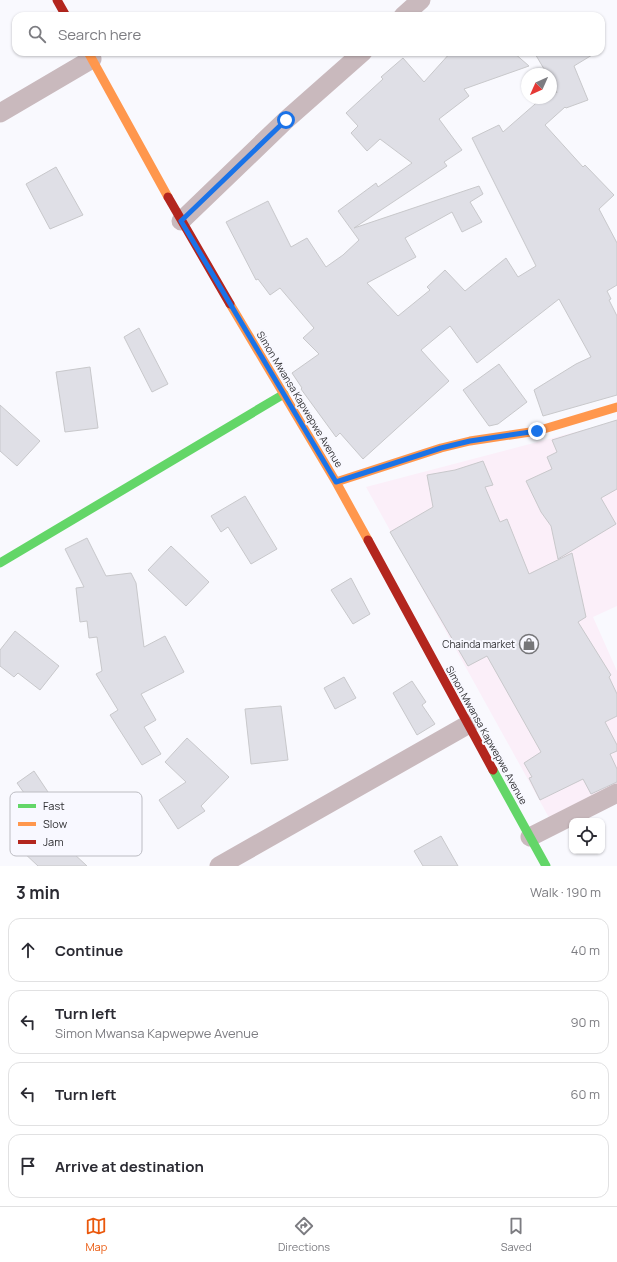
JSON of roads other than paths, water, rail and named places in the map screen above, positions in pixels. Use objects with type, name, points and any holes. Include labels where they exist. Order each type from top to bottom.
[{"type":"main road","points":[[57,0],[64,12]]},
{"type":"main road","name":"Simon Mwansa Kapwepwe Avenue","points":[[90,56],[181,221],[336,482],[546,866]]},
{"type":"main road","points":[[0,563],[284,394]]},
{"type":"main road","points":[[336,482],[441,448],[470,441],[537,431],[617,407]]},
{"type":"street","points":[[408,12],[421,0]]},
{"type":"street","points":[[0,113],[90,56]]},
{"type":"street","points":[[181,221],[286,120],[358,56]]},
{"type":"street","points":[[219,866],[468,724]]},
{"type":"street","points":[[530,838],[617,793]]},
{"type":"place","name":"Chainda market","points":[[529,644]]}]
